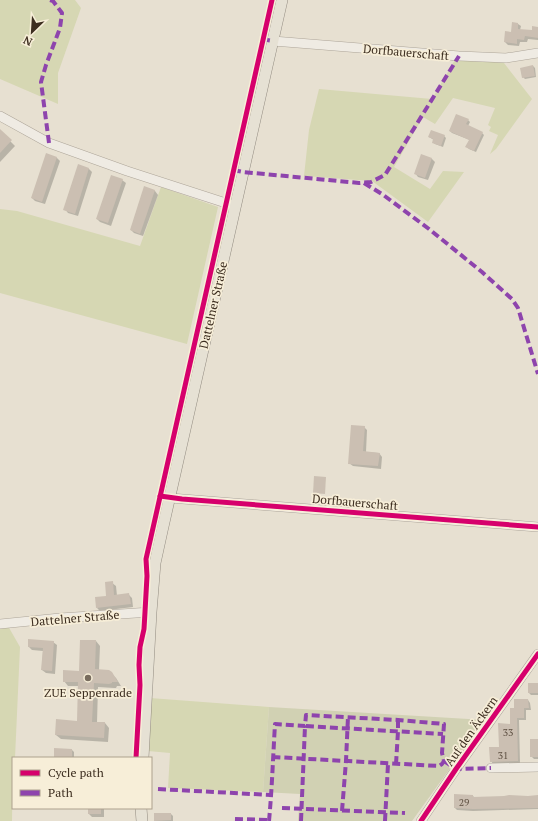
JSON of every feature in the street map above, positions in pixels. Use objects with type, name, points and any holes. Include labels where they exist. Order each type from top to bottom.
[{"type":"main road","name":"Dattelner Straße","points":[[142,757],[155,564],[282,0]]},
{"type":"main road","points":[[142,809],[142,821]]},
{"type":"street","name":"Dorfbauerschaft","points":[[273,41],[480,57],[506,58],[538,53]]},
{"type":"street","points":[[0,116],[49,143],[127,171],[235,206]]},
{"type":"street","name":"Dorfbauerschaft","points":[[170,498],[538,527]]},
{"type":"street","name":"Dattelner Straße","points":[[0,624],[60,618],[151,612]]},
{"type":"street","name":"Auf den Äckern","points":[[421,821],[538,654]]},
{"type":"street","points":[[491,768],[538,767]]},
{"type":"green space","points":[[0,0],[75,0],[81,8],[58,73],[58,104],[0,79]]},
{"type":"green space","points":[[456,58],[505,60],[504,63],[532,99],[496,149],[490,154],[498,135],[489,131],[491,127],[488,125],[495,108],[453,98],[435,124],[423,117],[394,167],[430,189],[443,171],[464,172],[428,222],[372,181],[304,176],[309,130],[319,89],[432,99]]},
{"type":"green space","points":[[161,187],[218,207],[187,344],[0,293],[0,209],[17,211],[140,246]]},
{"type":"green space","points":[[0,626],[8,626],[20,647],[15,757],[12,757],[12,821],[0,821]]},
{"type":"green space","points":[[150,698],[269,707],[263,792],[168,788],[170,753],[148,751]]},
{"type":"green space","points":[[269,707],[485,720],[412,821],[298,821],[300,794],[263,792]]},
{"type":"building","points":[[512,22],[518,23],[518,29],[532,30],[532,26],[538,27],[538,38],[525,36],[524,40],[517,39],[517,44],[504,42],[505,31],[511,32]]},
{"type":"building","points":[[533,65],[535,76],[522,78],[520,68]]},
{"type":"building","points":[[456,114],[469,119],[466,124],[483,132],[474,151],[465,147],[469,140],[449,131]]},
{"type":"building","points":[[0,129],[12,140],[0,153]]},
{"type":"building","points":[[431,130],[445,135],[441,146],[432,143],[433,139],[428,137]]},
{"type":"building","points":[[46,153],[57,157],[42,202],[31,198]]},
{"type":"building","points":[[421,154],[432,158],[425,178],[414,174]]},
{"type":"building","points":[[78,164],[89,168],[75,214],[63,210]]},
{"type":"building","points":[[111,175],[123,179],[108,223],[96,219]]},
{"type":"building","points":[[144,186],[155,190],[140,234],[130,230]]},
{"type":"building","points":[[351,425],[365,426],[363,451],[380,453],[378,466],[348,464]]},
{"type":"building","points":[[314,476],[326,477],[325,494],[313,493]]},
{"type":"building","points":[[113,581],[114,595],[129,593],[131,604],[96,608],[95,597],[106,596],[105,582]]},
{"type":"building","points":[[28,639],[54,641],[52,671],[41,670],[43,648],[28,647]]},
{"type":"building","name":"ZUE Seppenrade","points":[[80,640],[96,640],[95,669],[109,670],[118,682],[112,682],[109,684],[94,683],[92,722],[105,722],[104,738],[55,735],[56,719],[77,721],[78,682],[63,682],[63,670],[79,671]]},
{"type":"building","points":[[528,683],[538,683],[538,693],[528,693]]},
{"type":"building","points":[[514,699],[528,699],[529,708],[524,708],[524,718],[517,718],[518,761],[490,762],[489,747],[499,747],[498,723],[510,724],[510,708],[514,708]]},
{"type":"building","points":[[530,739],[538,739],[538,757],[530,757]]},
{"type":"building","points":[[54,748],[72,749],[72,757],[54,757]]},
{"type":"building","points":[[454,794],[473,795],[473,797],[538,795],[538,808],[454,808]]},
{"type":"building","points":[[88,809],[101,809],[101,814],[88,814]]},
{"type":"building","points":[[154,813],[171,813],[171,820],[154,821]]},
{"type":"marked path","points":[[49,143],[41,82],[60,28],[62,13],[53,1],[50,0]]},
{"type":"marked path","points":[[262,39],[273,41]]},
{"type":"marked path","points":[[233,170],[359,183],[371,182],[385,175],[459,56]]},
{"type":"marked path","points":[[364,183],[382,194],[429,229],[482,272],[512,299],[518,308],[538,374]]},
{"type":"marked path","points":[[269,821],[275,724],[305,726],[306,715],[444,724],[442,753],[444,761],[439,766],[273,757]]},
{"type":"marked path","points":[[342,811],[348,717]]},
{"type":"marked path","points":[[396,764],[398,720]]},
{"type":"marked path","points":[[301,821],[305,726],[443,734]]},
{"type":"marked path","points":[[444,761],[456,769],[491,768]]},
{"type":"marked path","points":[[385,821],[388,764]]},
{"type":"marked path","points":[[158,789],[271,795]]},
{"type":"marked path","points":[[282,808],[405,813]]},
{"type":"marked path","points":[[235,819],[269,820]]},
{"type":"cycle path","points":[[136,757],[140,685],[140,647],[144,629],[147,576],[146,559],[272,0]]},
{"type":"cycle path","points":[[160,496],[538,527]]},
{"type":"cycle path","points":[[421,821],[538,654]]},
{"type":"place","name":"ZUE Seppenrade","points":[[88,678]]}]
